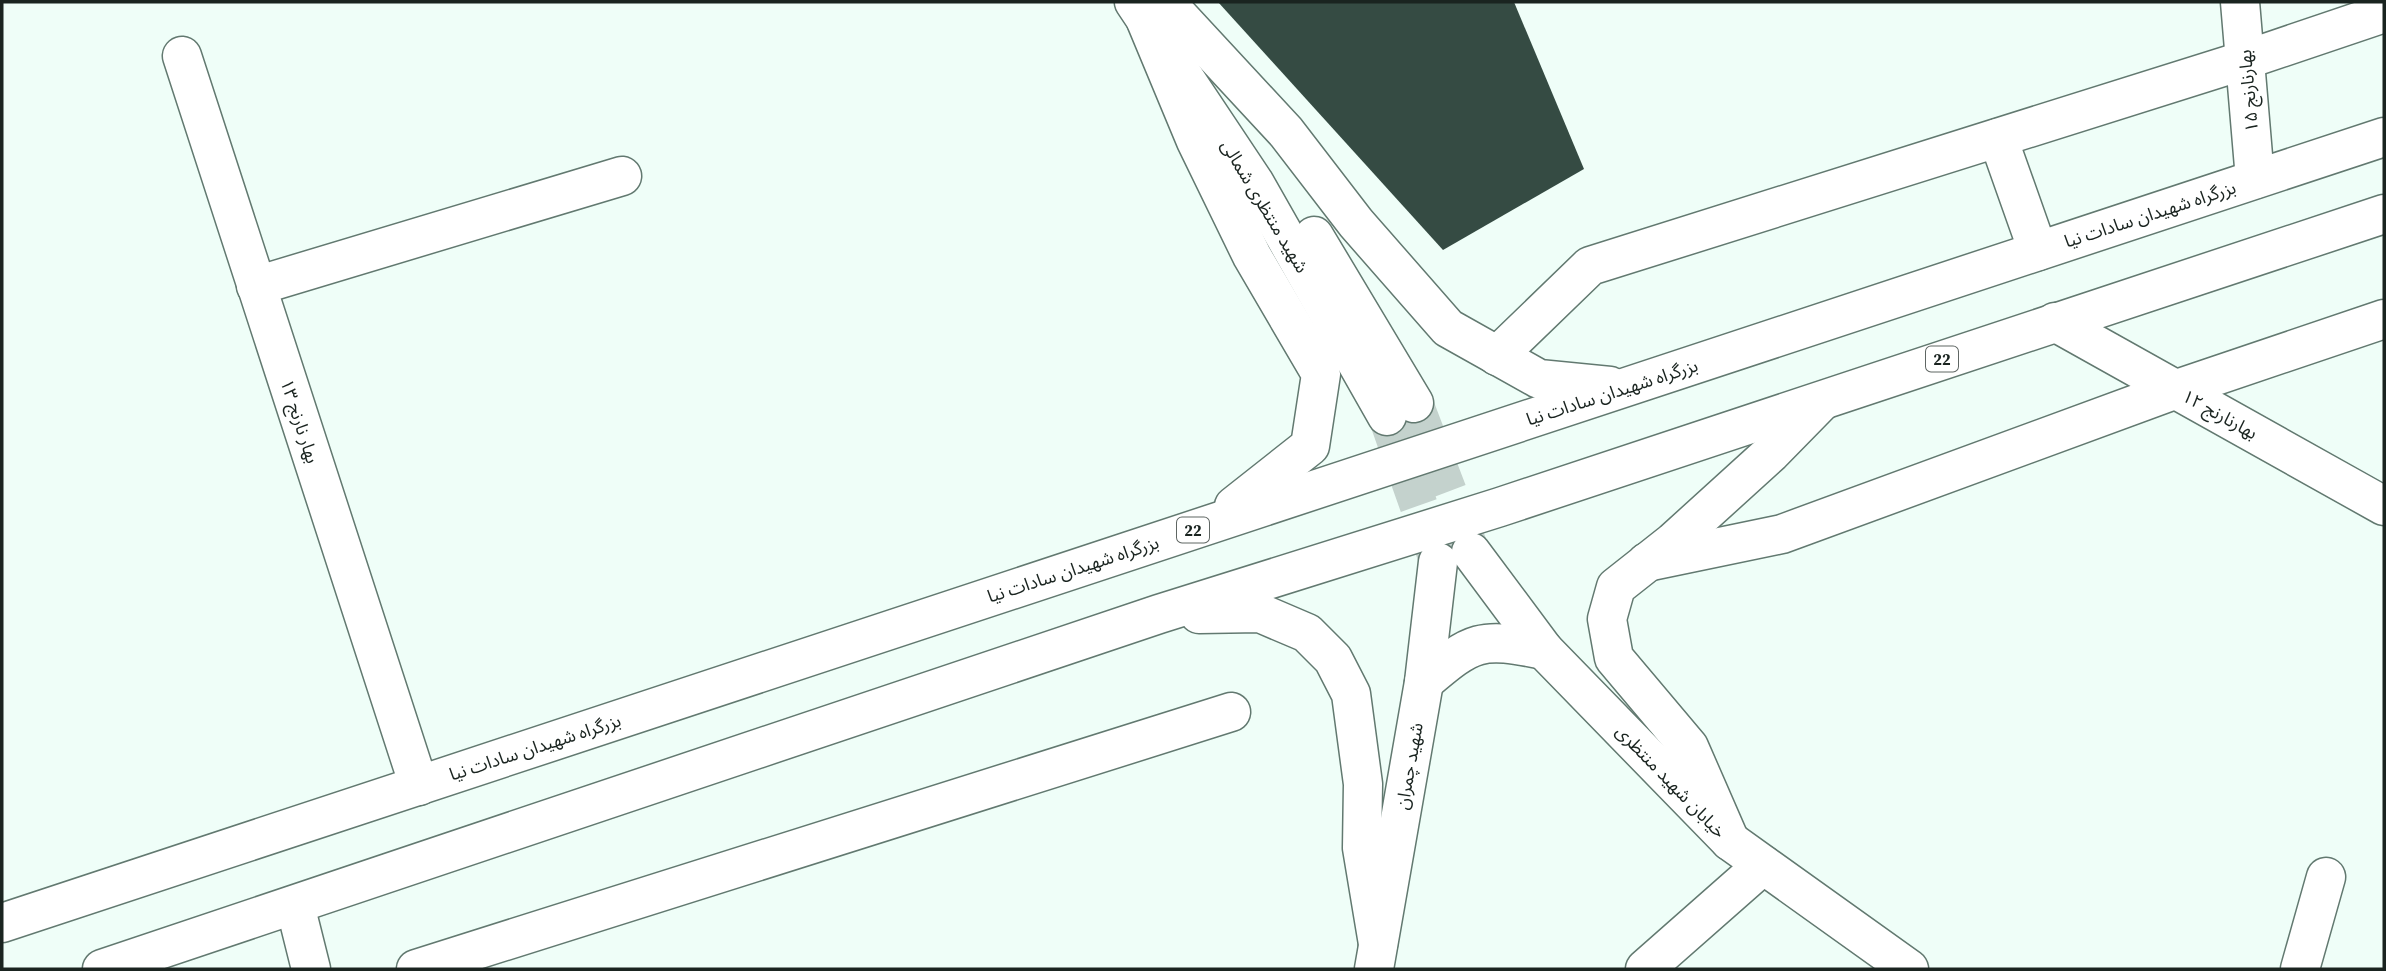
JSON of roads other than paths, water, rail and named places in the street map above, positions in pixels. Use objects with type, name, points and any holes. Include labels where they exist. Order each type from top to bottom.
[{"type":"main road","name":"بهارنارنج ۱۵","points":[[2240,2],[2255,179]]},
{"type":"main road","points":[[1155,9],[1286,132],[1356,223],[1448,328],[1539,379],[1626,387]]},
{"type":"main road","points":[[1155,9],[1196,141],[1252,256],[1321,374],[1310,446],[1212,523]]},
{"type":"main road","name":"شهید منتظری شمالی","points":[[1155,9],[1273,166],[1400,409]]},
{"type":"main road","points":[[1497,355],[1590,266],[2245,60],[2384,13]]},
{"type":"main road","name":"بهار نارنج ۱۳","points":[[182,57],[419,786]]},
{"type":"main road","name":"بزرگراه شهیدان سادات نیا","points":[[2,923],[2384,137]]},
{"type":"main road","points":[[1998,138],[2038,251]]},
{"type":"main road","points":[[256,286],[622,176]]},
{"type":"main road","name":"22","points":[[102,969],[1159,614],[1500,507],[2384,214]]},
{"type":"main road","points":[[1647,562],[1782,534],[2176,389],[2384,319]]},
{"type":"main road","name":"بهارنارنج ۱۲","points":[[2055,322],[2384,506]]},
{"type":"main road","points":[[1730,841],[1689,747],[1614,658],[1607,619],[1616,587],[1772,453],[1825,398]]},
{"type":"main road","name":"خیابان شهید منتظری","points":[[1455,557],[1730,841],[1909,969]]},
{"type":"main road","name":"شهید چمران","points":[[1376,956],[1424,682],[1455,557]]},
{"type":"main road","points":[[1159,614],[1260,613],[1307,633],[1333,659],[1351,694],[1363,784],[1362,848],[1376,956]]},
{"type":"main road","points":[[1424,682],[1457,654],[1476,645],[1502,641],[1544,650]]},
{"type":"main road","points":[[416,969],[1231,712]]},
{"type":"main road","points":[[1645,969],[1763,865]]},
{"type":"main road","points":[[2300,969],[2326,877]]},
{"type":"main road","points":[[295,905],[312,969]]},
{"type":"tunnel","points":[[1414,403],[1470,550]]},
{"type":"tunnel","points":[[1387,416],[1438,560]]}]
